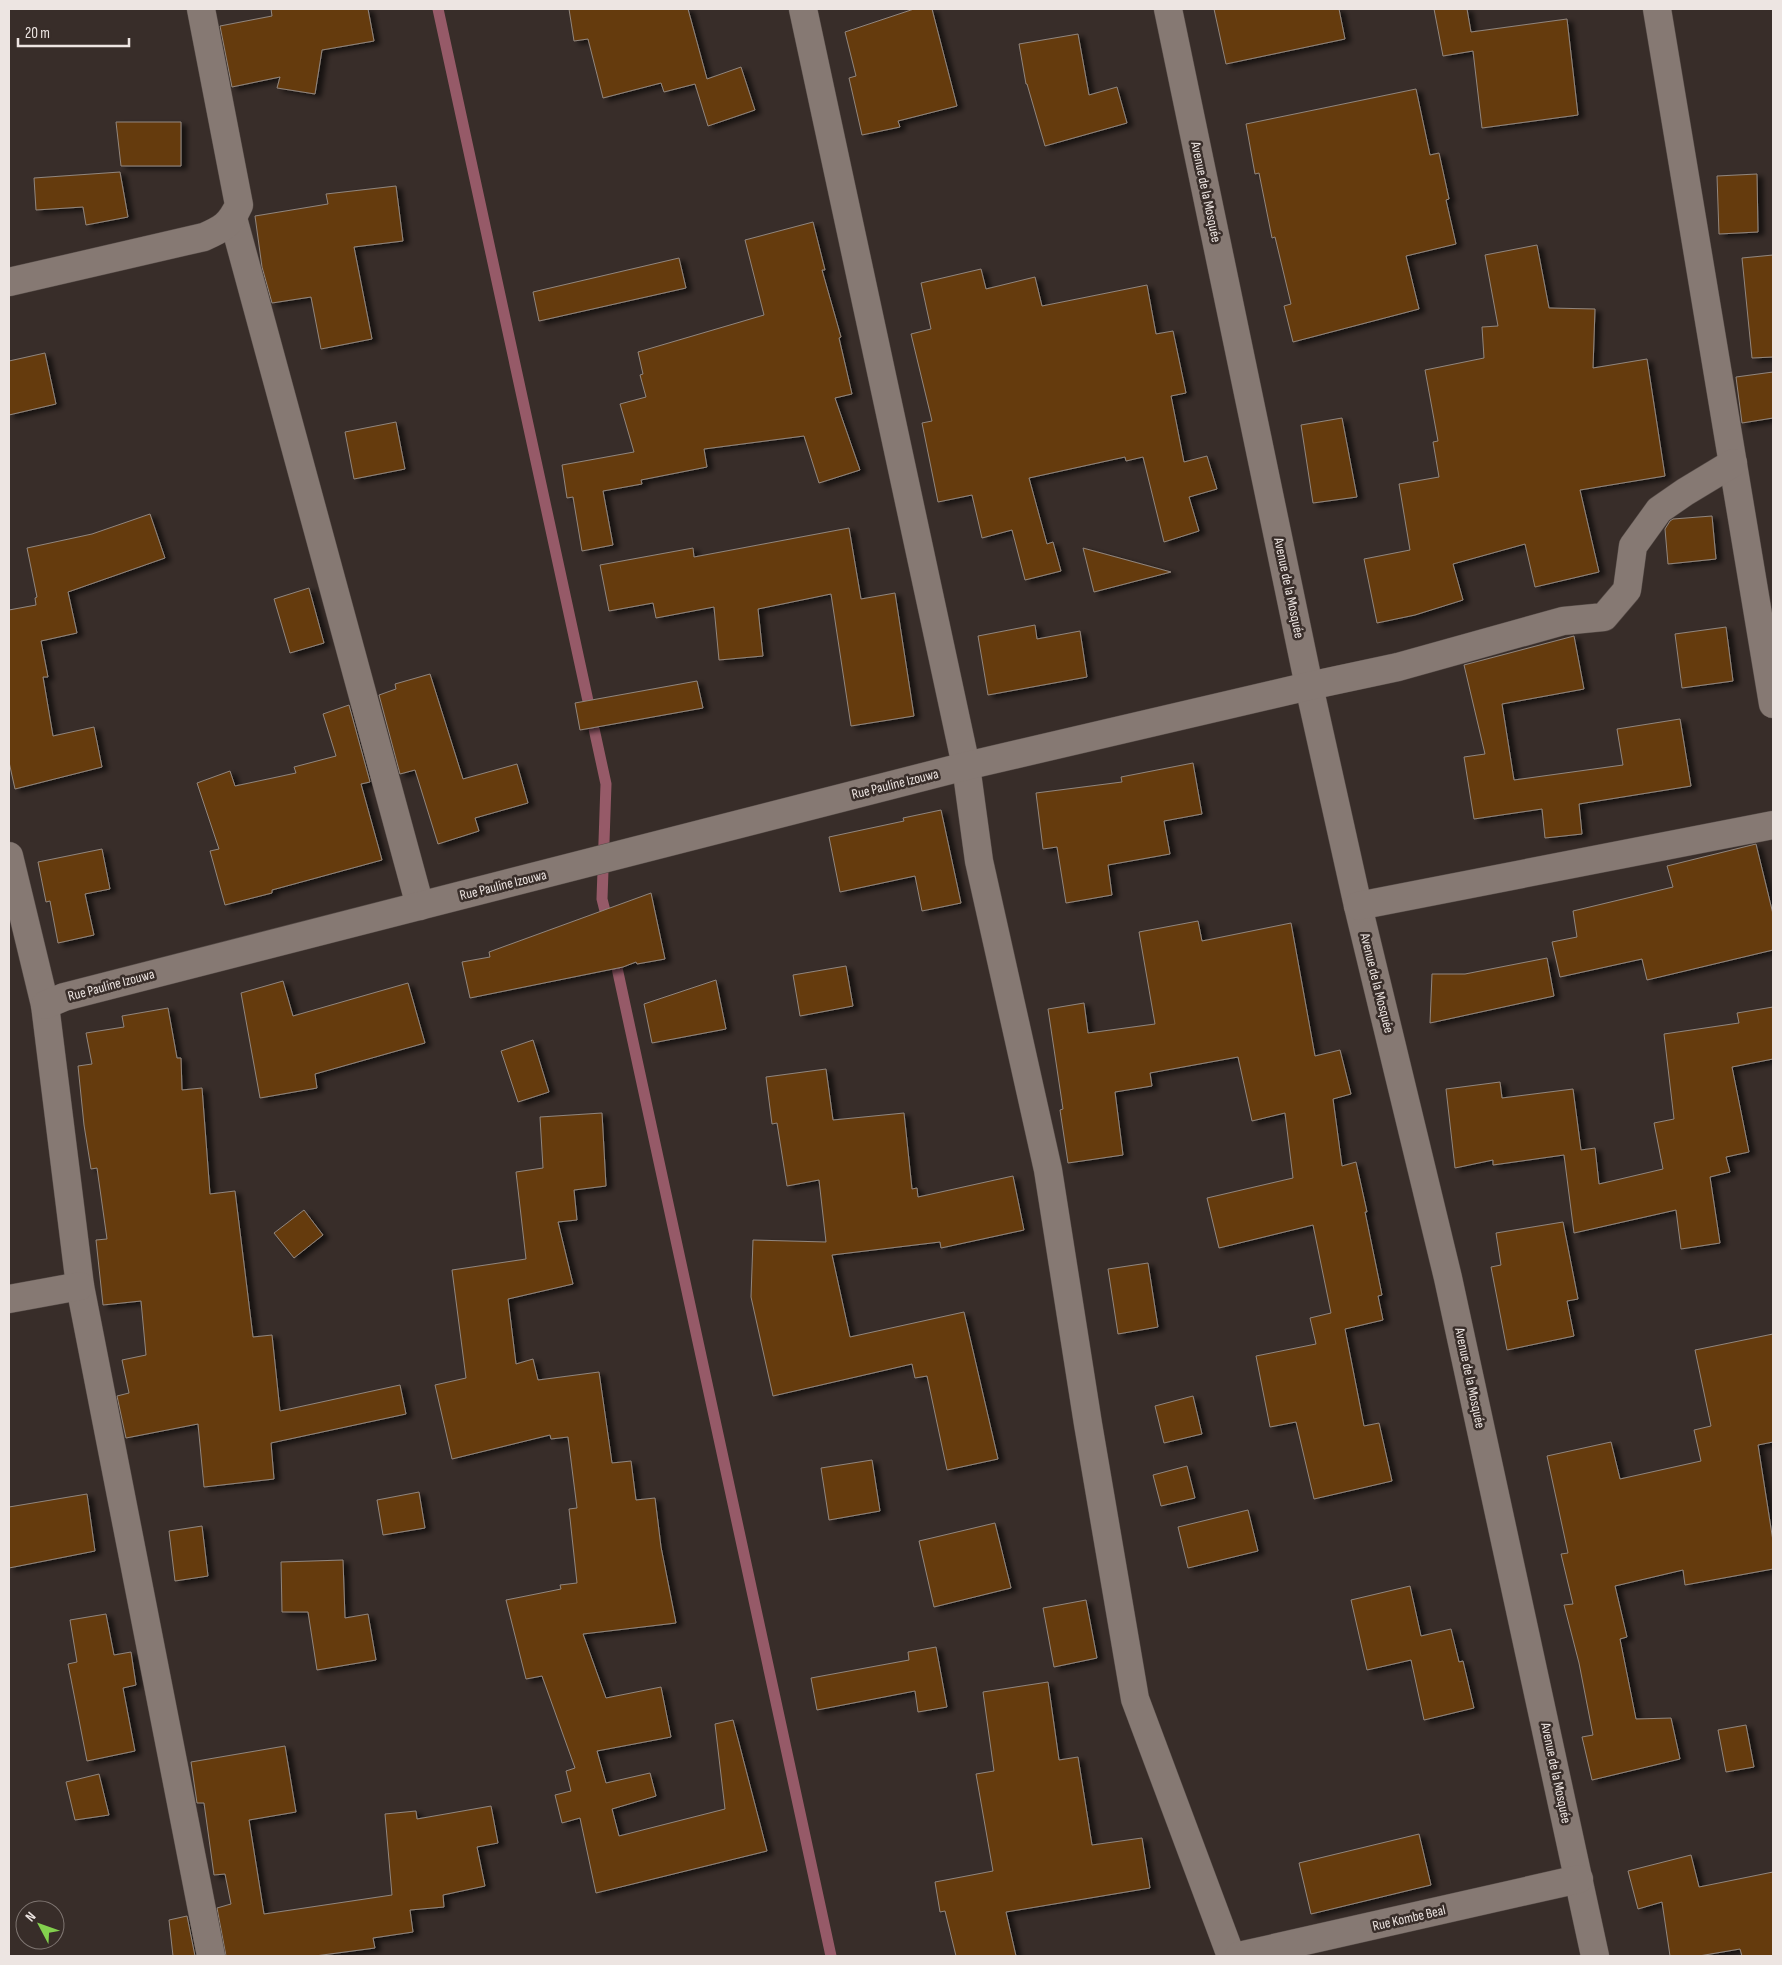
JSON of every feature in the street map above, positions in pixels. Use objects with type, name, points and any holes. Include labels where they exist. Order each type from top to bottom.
[{"type":"street","points":[[9,282],[204,237],[223,228],[233,218],[239,205],[201,9]]},
{"type":"street","points":[[803,9],[966,766],[978,862],[1048,1170],[1086,1414],[1135,1699],[1231,1956]]},
{"type":"street","name":"Avenue de la Mosquée","points":[[1168,9],[1309,686],[1358,906],[1448,1278],[1595,1956]]},
{"type":"street","points":[[1657,9],[1773,704]]},
{"type":"street","points":[[233,218],[420,906]]},
{"type":"street","name":"Rue Pauline Izouwa","points":[[45,1005],[74,994],[966,766],[1398,667],[1563,621],[1604,617],[1627,590],[1633,546],[1659,510],[1733,463]]},
{"type":"street","points":[[1358,906],[1773,825]]},
{"type":"street","points":[[9,856],[45,1005],[80,1286],[211,1956]]},
{"type":"street","points":[[9,1299],[80,1286]]},
{"type":"street","name":"Rue Kombe Beal","points":[[1239,1956],[1579,1879]]},
{"type":"building","points":[[271,9],[368,9],[374,41],[322,50],[315,94],[277,88],[280,77],[232,87],[220,26],[272,16]]},
{"type":"building","points":[[569,9],[688,9],[707,79],[741,67],[755,110],[708,126],[695,84],[664,92],[661,83],[603,98],[588,39],[574,41]]},
{"type":"building","points":[[914,9],[932,9],[957,106],[898,121],[900,127],[862,135],[849,78],[856,76],[845,32]]},
{"type":"building","points":[[1214,9],[1339,9],[1345,39],[1226,64]]},
{"type":"building","points":[[1434,9],[1467,9],[1471,32],[1567,19],[1578,115],[1482,128],[1473,51],[1443,56]]},
{"type":"building","points":[[1078,34],[1089,95],[1117,87],[1127,123],[1045,146],[1026,84],[1019,44]]},
{"type":"building","points":[[1416,89],[1430,155],[1439,153],[1449,199],[1446,200],[1456,244],[1406,256],[1419,309],[1293,342],[1284,306],[1291,304],[1275,237],[1272,238],[1259,173],[1255,174],[1246,124]]},
{"type":"building","points":[[116,122],[181,122],[181,166],[121,166]]},
{"type":"building","points":[[120,172],[128,217],[86,225],[83,207],[36,210],[34,178]]},
{"type":"building","points":[[1757,174],[1758,232],[1719,234],[1717,176]]},
{"type":"building","points":[[396,186],[403,241],[354,247],[372,339],[321,349],[311,297],[272,303],[262,267],[255,216],[328,204],[326,194]]},
{"type":"building","points":[[813,222],[825,270],[822,270],[841,337],[839,338],[852,394],[835,398],[860,470],[819,483],[804,436],[704,449],[707,467],[641,480],[642,484],[603,491],[613,545],[582,551],[573,497],[567,498],[562,465],[634,452],[620,404],[646,397],[640,375],[643,374],[638,352],[764,315],[745,240]]},
{"type":"building","points":[[1537,245],[1549,308],[1595,309],[1593,368],[1647,359],[1665,476],[1580,490],[1599,572],[1535,587],[1525,544],[1453,564],[1463,600],[1415,615],[1377,623],[1364,559],[1410,550],[1399,484],[1439,477],[1433,442],[1438,441],[1425,370],[1484,358],[1482,327],[1498,326],[1485,255]]},
{"type":"building","points":[[1773,255],[1773,357],[1752,358],[1742,258]]},
{"type":"building","points":[[679,258],[686,288],[539,321],[533,292]]},
{"type":"building","points":[[981,269],[986,289],[1035,277],[1042,306],[1147,285],[1156,334],[1173,331],[1186,393],[1171,396],[1184,462],[1207,456],[1217,489],[1189,497],[1199,531],[1164,542],[1143,457],[1126,461],[1125,457],[1029,478],[1047,544],[1053,542],[1061,571],[1025,580],[1012,530],[982,538],[972,495],[938,502],[922,423],[932,421],[911,334],[931,329],[921,283]]},
{"type":"building","points":[[45,353],[56,404],[9,415],[9,361]]},
{"type":"building","points":[[1773,372],[1773,418],[1742,423],[1736,377]]},
{"type":"building","points":[[1342,418],[1357,497],[1313,503],[1301,425]]},
{"type":"building","points":[[396,422],[405,469],[354,479],[345,432]]},
{"type":"building","points":[[150,514],[165,558],[68,592],[77,633],[41,641],[48,677],[43,677],[53,736],[94,727],[102,767],[15,789],[9,762],[9,610],[36,605],[35,598],[37,597],[27,548],[92,534]]},
{"type":"building","points":[[1712,516],[1716,559],[1668,564],[1665,529],[1670,521],[1673,519]]},
{"type":"building","points":[[849,528],[861,599],[895,593],[914,716],[851,726],[831,594],[758,609],[763,656],[719,660],[714,607],[656,618],[653,603],[609,611],[600,565],[693,548],[694,557]]},
{"type":"building","points":[[1083,548],[1171,572],[1094,592]]},
{"type":"building","points":[[309,588],[324,643],[290,653],[274,599]]},
{"type":"building","points":[[1035,625],[1037,639],[1080,631],[1087,677],[988,695],[978,636]]},
{"type":"building","points":[[1726,627],[1733,681],[1682,688],[1675,634]]},
{"type":"building","points":[[1574,636],[1584,689],[1502,704],[1514,780],[1623,765],[1617,729],[1680,719],[1691,786],[1579,804],[1582,834],[1545,838],[1542,809],[1474,819],[1464,757],[1485,754],[1464,665]]},
{"type":"building","points":[[430,674],[463,779],[517,764],[528,803],[475,818],[479,831],[438,844],[415,770],[400,774],[379,695],[396,689],[395,684]]},
{"type":"building","points":[[697,681],[703,708],[580,730],[575,703]]},
{"type":"building","points":[[349,705],[370,782],[361,784],[382,860],[225,905],[210,851],[219,849],[197,783],[230,771],[235,786],[296,773],[294,767],[336,756],[323,714]]},
{"type":"building","points":[[1193,763],[1202,814],[1164,821],[1170,854],[1108,865],[1112,895],[1066,903],[1057,847],[1043,849],[1036,793],[1122,782],[1121,777]]},
{"type":"building","points":[[941,810],[961,903],[922,911],[915,876],[840,892],[829,837],[904,821],[903,818]]},
{"type":"building","points":[[1756,844],[1773,914],[1773,950],[1647,980],[1642,959],[1560,977],[1552,942],[1577,937],[1573,911],[1673,887],[1667,866]]},
{"type":"building","points":[[102,849],[110,889],[85,894],[94,935],[58,943],[50,901],[46,902],[38,862]]},
{"type":"building","points":[[651,893],[665,959],[637,964],[636,962],[623,967],[470,998],[462,962],[490,957],[489,952]]},
{"type":"building","points":[[1198,921],[1202,941],[1291,923],[1315,1056],[1340,1050],[1351,1094],[1333,1099],[1342,1166],[1356,1162],[1382,1295],[1378,1296],[1383,1320],[1345,1329],[1364,1426],[1379,1423],[1392,1481],[1314,1499],[1296,1422],[1270,1427],[1256,1356],[1316,1344],[1310,1318],[1331,1313],[1313,1225],[1219,1248],[1207,1198],[1293,1178],[1285,1113],[1252,1121],[1238,1057],[1150,1073],[1152,1086],[1115,1092],[1123,1155],[1068,1163],[1060,1110],[1063,1109],[1048,1009],[1084,1003],[1088,1033],[1155,1024],[1139,932]]},
{"type":"building","points":[[1547,958],[1554,996],[1430,1023],[1432,974],[1465,974]]},
{"type":"building","points":[[846,966],[853,1006],[800,1016],[793,975]]},
{"type":"building","points":[[716,980],[726,1029],[652,1043],[644,1004]]},
{"type":"building","points":[[283,981],[293,1016],[408,983],[425,1043],[315,1074],[317,1088],[260,1098],[241,993]]},
{"type":"building","points":[[1773,1007],[1773,1059],[1732,1067],[1749,1152],[1726,1157],[1730,1172],[1710,1177],[1720,1243],[1681,1249],[1676,1210],[1574,1233],[1564,1155],[1493,1165],[1493,1160],[1455,1168],[1446,1089],[1500,1082],[1502,1098],[1573,1089],[1581,1150],[1595,1148],[1599,1184],[1663,1169],[1654,1123],[1674,1119],[1664,1034],[1739,1023],[1737,1013]]},
{"type":"building","points":[[168,1008],[177,1058],[181,1058],[182,1090],[202,1088],[210,1194],[235,1191],[253,1337],[272,1335],[280,1411],[400,1385],[406,1414],[271,1443],[274,1479],[204,1487],[198,1424],[126,1438],[117,1396],[129,1393],[122,1360],[146,1355],[141,1301],[103,1305],[96,1240],[107,1239],[97,1168],[91,1169],[78,1066],[92,1064],[86,1033],[124,1027],[122,1016]]},
{"type":"building","points":[[533,1040],[549,1092],[518,1102],[501,1051]]},
{"type":"building","points":[[826,1069],[833,1120],[904,1113],[912,1189],[917,1188],[918,1197],[1013,1176],[1024,1230],[941,1248],[940,1242],[832,1255],[850,1337],[964,1312],[998,1459],[947,1470],[927,1376],[915,1378],[912,1364],[773,1396],[751,1297],[753,1240],[826,1242],[819,1180],[787,1186],[777,1123],[772,1124],[766,1077]]},
{"type":"building","points":[[602,1113],[606,1186],[574,1190],[577,1220],[558,1222],[573,1284],[508,1299],[516,1364],[533,1359],[538,1380],[599,1372],[612,1463],[631,1461],[636,1500],[655,1498],[661,1547],[676,1623],[583,1634],[606,1698],[661,1687],[671,1737],[597,1751],[606,1783],[650,1773],[656,1796],[612,1809],[619,1836],[725,1809],[715,1724],[733,1720],[767,1851],[596,1893],[580,1818],[562,1823],[555,1795],[571,1791],[566,1771],[575,1768],[542,1676],[526,1679],[506,1600],[561,1589],[560,1585],[577,1583],[569,1509],[577,1508],[568,1437],[551,1439],[550,1435],[452,1459],[435,1385],[466,1378],[452,1270],[526,1259],[516,1172],[543,1168],[540,1117]]},
{"type":"building","points":[[304,1210],[323,1235],[294,1258],[274,1233]]},
{"type":"building","points":[[1563,1222],[1578,1299],[1567,1301],[1574,1336],[1507,1350],[1491,1267],[1501,1265],[1496,1233]]},
{"type":"building","points":[[1148,1263],[1158,1327],[1118,1334],[1108,1269]]},
{"type":"building","points":[[1773,1334],[1773,1442],[1758,1445],[1773,1541],[1773,1569],[1685,1585],[1683,1570],[1615,1586],[1627,1637],[1620,1639],[1636,1719],[1671,1718],[1680,1759],[1592,1780],[1582,1737],[1593,1735],[1579,1663],[1564,1605],[1573,1604],[1561,1554],[1568,1553],[1547,1456],[1611,1442],[1620,1479],[1701,1461],[1694,1430],[1711,1426],[1695,1350]]},
{"type":"building","points":[[1193,1396],[1202,1434],[1164,1443],[1155,1406]]},
{"type":"building","points":[[872,1460],[880,1511],[829,1520],[821,1468]]},
{"type":"building","points":[[1187,1466],[1195,1498],[1161,1506],[1153,1475]]},
{"type":"building","points":[[419,1492],[425,1528],[383,1535],[377,1500]]},
{"type":"building","points":[[87,1494],[95,1551],[9,1568],[9,1507]]},
{"type":"building","points":[[1248,1510],[1258,1551],[1188,1568],[1178,1527]]},
{"type":"building","points":[[995,1523],[1011,1588],[934,1607],[919,1541]]},
{"type":"building","points":[[202,1526],[208,1576],[175,1581],[169,1531]]},
{"type":"building","points":[[343,1560],[345,1618],[368,1614],[376,1660],[317,1670],[308,1612],[282,1612],[281,1562]]},
{"type":"building","points":[[1410,1586],[1421,1636],[1451,1629],[1459,1662],[1463,1661],[1474,1708],[1424,1720],[1411,1660],[1367,1670],[1351,1600]]},
{"type":"building","points":[[1086,1600],[1097,1658],[1054,1667],[1043,1608]]},
{"type":"building","points":[[106,1614],[114,1655],[131,1652],[136,1685],[123,1688],[135,1751],[87,1761],[68,1664],[77,1662],[70,1620]]},
{"type":"building","points":[[936,1647],[947,1707],[918,1712],[915,1691],[817,1710],[811,1678],[909,1660],[908,1652]]},
{"type":"building","points":[[1048,1682],[1059,1760],[1078,1757],[1092,1845],[1142,1838],[1150,1888],[1006,1912],[1016,1956],[956,1956],[945,1911],[940,1912],[935,1882],[993,1871],[976,1774],[994,1771],[983,1692]]},
{"type":"building","points":[[1746,1725],[1754,1767],[1726,1772],[1718,1730]]},
{"type":"building","points":[[285,1746],[296,1812],[249,1820],[264,1914],[392,1895],[385,1814],[416,1811],[417,1819],[491,1806],[498,1843],[477,1847],[485,1886],[443,1895],[444,1907],[410,1910],[413,1932],[373,1938],[375,1948],[315,1956],[226,1956],[217,1908],[231,1904],[225,1874],[214,1875],[204,1803],[197,1803],[191,1762]]},
{"type":"building","points":[[99,1774],[109,1815],[75,1820],[66,1782]]},
{"type":"building","points":[[1419,1834],[1431,1885],[1311,1914],[1299,1863]]},
{"type":"building","points":[[1691,1855],[1699,1887],[1773,1872],[1773,1956],[1742,1956],[1740,1949],[1699,1956],[1670,1956],[1662,1902],[1638,1909],[1628,1871]]},
{"type":"building","points":[[187,1916],[195,1956],[173,1956],[169,1920]]},
{"type":"waterway","points":[[438,9],[606,784],[602,899],[608,923]]},
{"type":"waterway","points":[[614,954],[831,1956]]}]
